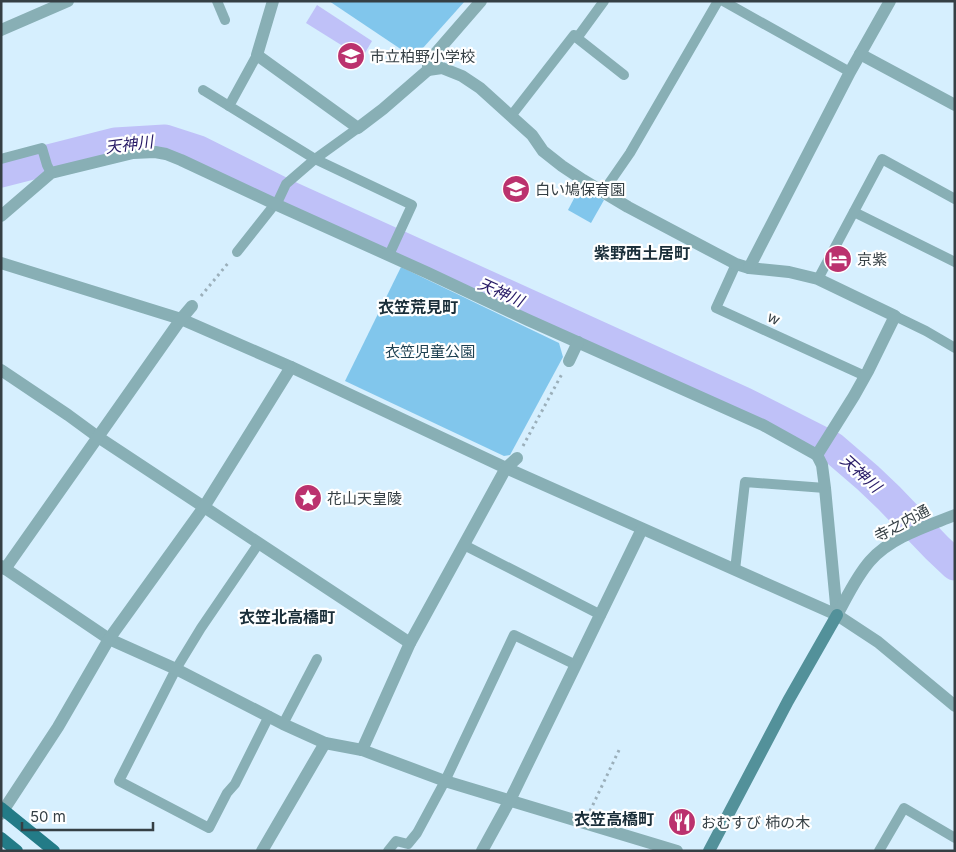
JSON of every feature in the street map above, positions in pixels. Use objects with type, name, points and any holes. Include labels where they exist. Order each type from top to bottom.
[{"type":"main road","points":[[2,811],[54,851]]},
{"type":"main road","points":[[1,838],[17,851]]},
{"type":"street","points":[[273,1],[257,55],[358,128],[428,70],[442,68],[462,76],[480,88],[532,135],[543,150],[562,166],[628,207],[736,264],[749,268],[788,272],[818,279],[895,316],[865,376],[820,450],[837,615],[709,851]]},
{"type":"street","points":[[428,70],[428,62],[481,1]]},
{"type":"street","points":[[749,268],[850,72],[890,1]]},
{"type":"street","points":[[1,30],[63,2]]},
{"type":"street","points":[[860,54],[955,105]]},
{"type":"street","points":[[1,216],[47,164],[133,153],[155,152],[166,154],[390,252],[578,342],[820,450]]},
{"type":"street","points":[[1,263],[181,320],[291,367],[506,468],[837,615],[878,642],[955,706]]},
{"type":"street","points":[[192,306],[3,567],[109,639],[176,669],[283,724],[325,743],[362,750],[445,781],[677,851]]},
{"type":"street","points":[[569,360],[578,342]]},
{"type":"street","points":[[2,811],[58,727],[109,639],[204,507],[291,367]]},
{"type":"street","points":[[1,370],[98,437],[410,643]]},
{"type":"street","points":[[362,750],[410,643],[506,468],[517,458]]},
{"type":"street","name":"寺之内通","points":[[837,615],[858,576],[885,547],[917,530],[954,516]]},
{"type":"street","points":[[482,851],[510,800],[642,529]]},
{"type":"street","points":[[262,851],[325,743]]},
{"type":"lane","points":[[217,1],[225,20]]},
{"type":"lane","points":[[577,38],[604,1]]},
{"type":"lane","points":[[603,192],[630,152],[718,1]]},
{"type":"lane","points":[[723,1],[850,72]]},
{"type":"lane","points":[[512,116],[574,35],[624,75]]},
{"type":"lane","points":[[229,106],[257,55]]},
{"type":"lane","points":[[203,90],[315,159],[412,205],[390,252]]},
{"type":"lane","points":[[237,252],[277,201],[286,184],[315,159],[358,128]]},
{"type":"lane","points":[[1,159],[42,148],[47,164]]},
{"type":"lane","points":[[818,279],[882,159],[955,199]]},
{"type":"lane","points":[[854,212],[955,262]]},
{"type":"lane","name":"w","points":[[736,264],[716,308],[865,376]]},
{"type":"lane","points":[[895,316],[955,348]]},
{"type":"lane","points":[[735,570],[745,482],[825,488]]},
{"type":"lane","points":[[259,543],[201,628],[176,669],[119,780],[209,828],[227,792],[235,784],[269,716]]},
{"type":"lane","points":[[464,545],[601,615]]},
{"type":"lane","points":[[388,851],[396,841],[408,844],[417,833],[445,781],[514,635],[576,665]]},
{"type":"lane","points":[[283,724],[317,659]]},
{"type":"lane","points":[[879,851],[904,808],[955,838]]},
{"type":"path","points":[[192,306],[237,252]]},
{"type":"path","points":[[517,458],[569,360]]},
{"type":"path","points":[[584,823],[620,748]]},
{"type":"green space","points":[[329,1],[465,1],[414,58]]},
{"type":"green space","points":[[580,187],[604,200],[591,223],[568,210]]},
{"type":"green space","name":"衣笠児童公園","points":[[401,267],[559,343],[563,357],[510,455],[504,456],[345,381]]},
{"type":"shaded area","points":[[317,5],[372,41],[362,58],[306,23]]},
{"type":"waterway","name":"天神川","points":[[1,172],[115,143],[165,140],[199,151],[289,196],[743,402],[832,447],[889,498],[955,565]]},
{"type":"place","name":"市立柏野小学校","points":[[351,56]]},
{"type":"place","name":"白い鳩保育園","points":[[516,189]]},
{"type":"place","name":"京紫","points":[[838,259]]},
{"type":"place","name":"花山天皇陵","points":[[308,498]]},
{"type":"place","name":"おむすび 柿の木","points":[[682,822]]},
{"type":"district","name":"紫野西土居町","points":[[642,253]]},
{"type":"district","name":"衣笠荒見町","points":[[418,307]]},
{"type":"district","name":"衣笠北高橋町","points":[[287,617]]},
{"type":"district","name":"衣笠高橋町","points":[[614,819]]}]
